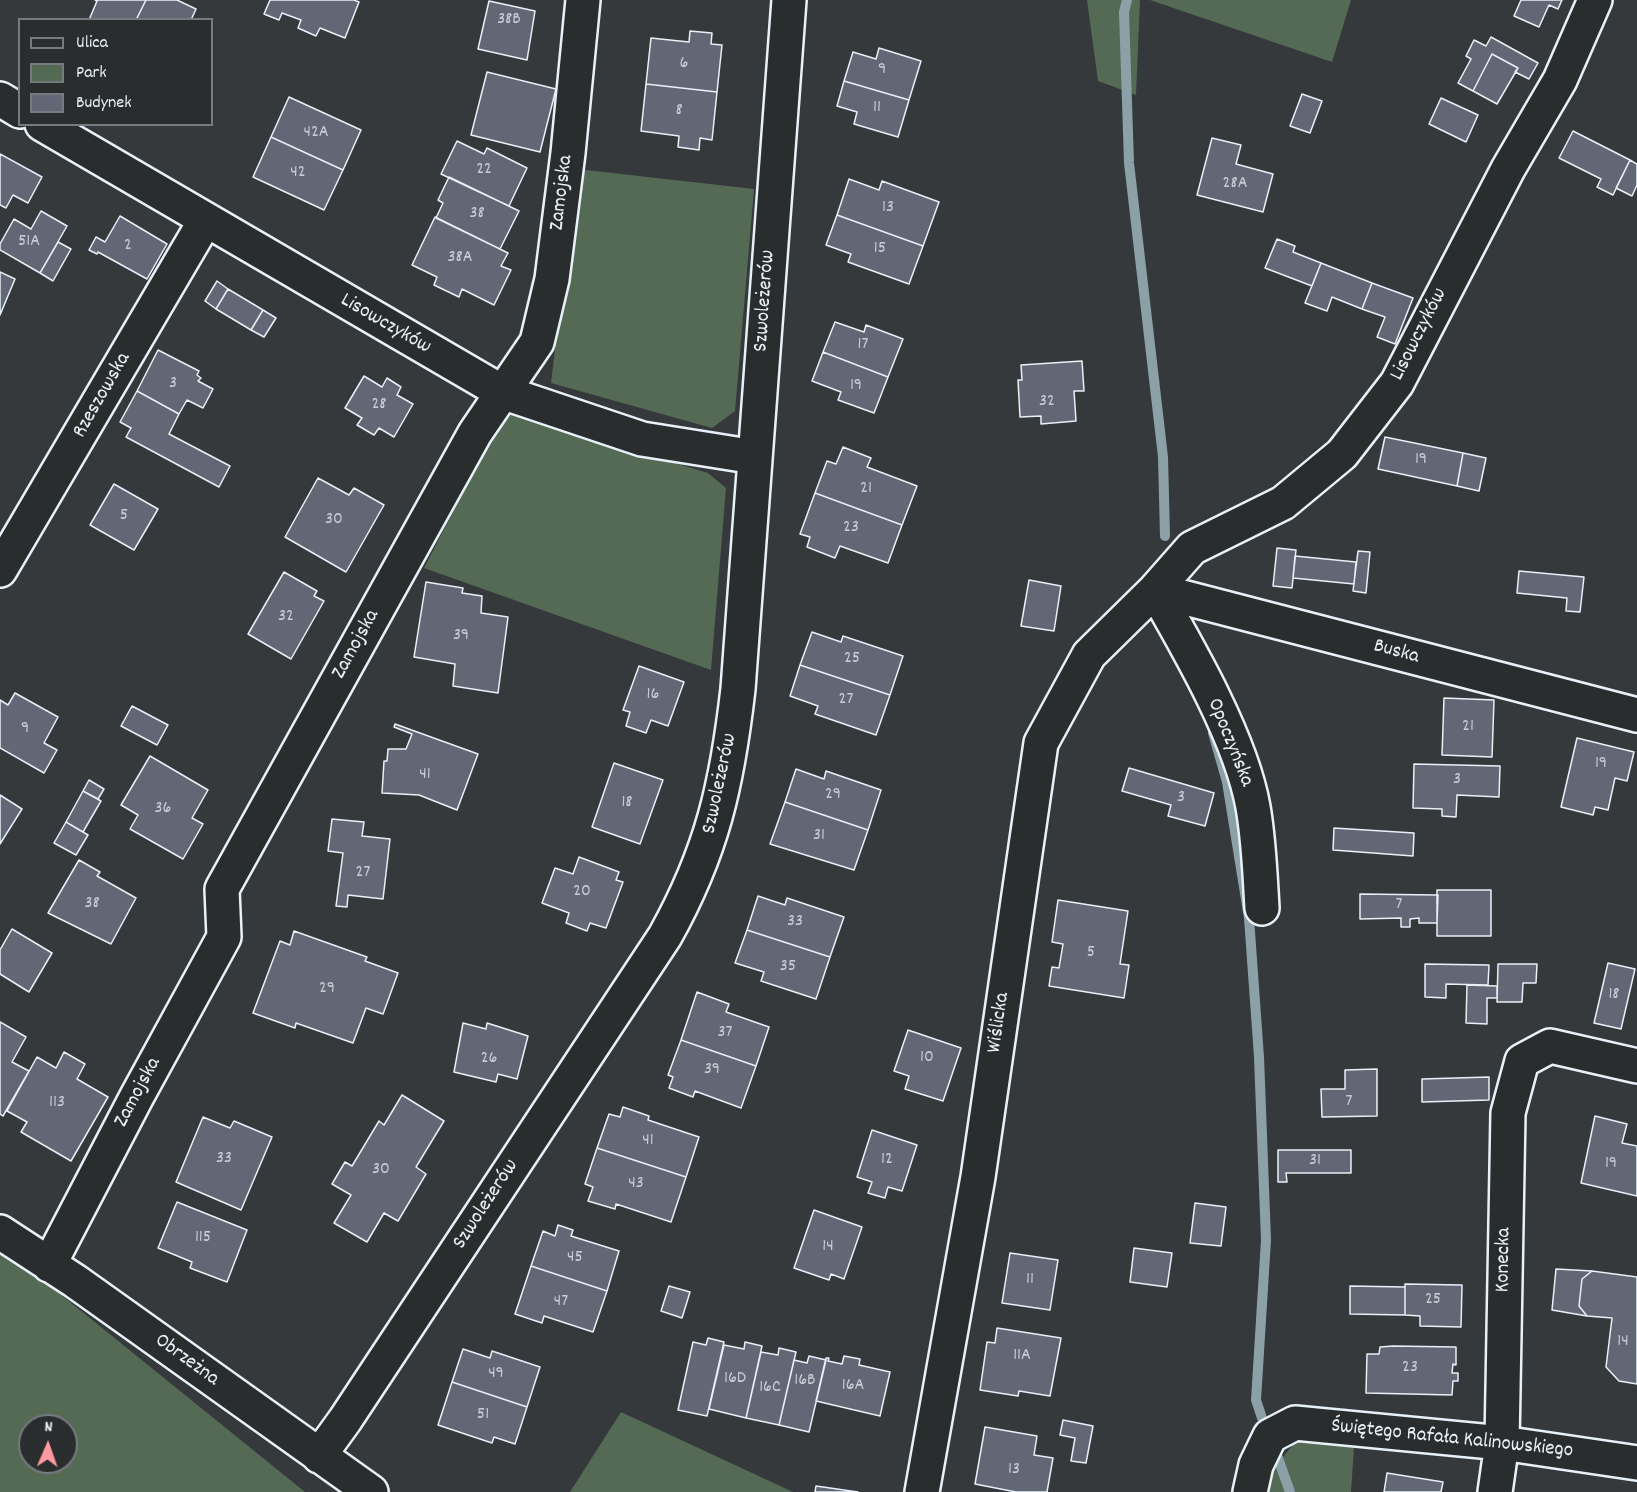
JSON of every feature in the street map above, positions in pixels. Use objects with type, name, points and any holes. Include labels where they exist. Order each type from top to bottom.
[{"type":"street","name":"Zamojska","points":[[49,1265],[136,1098],[224,937],[222,889],[475,433],[537,342],[552,279],[568,153],[583,0]]},
{"type":"street","name":"Szwoleżerów","points":[[319,1456],[352,1410],[658,946],[689,893],[711,837],[730,756],[746,586],[789,0]]},
{"type":"street","name":"Lisowczyków","points":[[1155,590],[1192,548],[1283,503],[1342,454],[1397,383],[1508,169],[1560,80],[1595,0]]},
{"type":"street","points":[[0,99],[18,110]]},
{"type":"street","name":"Lisowczyków","points":[[45,126],[502,392],[642,439],[755,457]]},
{"type":"street","name":"Rzeszowska","points":[[0,570],[206,221]]},
{"type":"street","name":"Buska","points":[[1155,590],[1637,715]]},
{"type":"street","name":"Opoczyńska","points":[[1155,590],[1192,654],[1238,755],[1253,806],[1262,908]]},
{"type":"street","name":"Wiślicka","points":[[922,1492],[978,1177],[1041,743],[1089,655],[1155,590]]},
{"type":"street","name":"Konecka","points":[[1495,1492],[1502,1443],[1508,1113],[1522,1061],[1550,1046],[1637,1066]]},
{"type":"street","name":"Obrzeżna","points":[[0,1232],[371,1492]]},
{"type":"street","name":"Świętego Rafała Kalinowskiego","points":[[1251,1492],[1256,1465],[1270,1436],[1295,1423],[1502,1443],[1637,1463]]},
{"type":"green space","points":[[1087,0],[1140,0],[1136,95],[1098,81]]},
{"type":"green space","points":[[1150,0],[1351,0],[1332,62]]},
{"type":"green space","points":[[577,169],[754,189],[735,411],[712,428],[551,383]]},
{"type":"green space","points":[[512,414],[708,473],[726,488],[711,670],[424,568],[494,432]]},
{"type":"green space","points":[[0,1246],[2,1247],[305,1492],[0,1492]]},
{"type":"green space","points":[[621,1412],[793,1492],[570,1492]]},
{"type":"green space","points":[[1296,1441],[1354,1447],[1351,1492],[1262,1492],[1264,1480]]},
{"type":"building","points":[[95,0],[146,0],[137,18],[90,18],[97,1]]},
{"type":"building","points":[[146,0],[177,0],[196,9],[192,18],[137,18]]},
{"type":"building","points":[[270,0],[354,0],[359,2],[345,38],[320,28],[316,36],[298,28],[301,20],[282,13],[279,20],[264,14]]},
{"type":"building","points":[[1521,0],[1562,0],[1558,9],[1549,5],[1539,27],[1514,16]]},
{"type":"building","points":[[489,1],[535,11],[527,60],[478,49]]},
{"type":"building","points":[[690,31],[712,33],[711,44],[722,45],[717,92],[646,84],[651,38],[689,42]]},
{"type":"building","points":[[1491,37],[1538,63],[1529,79],[1515,72],[1518,68],[1492,54],[1473,91],[1458,83],[1471,59],[1466,56],[1474,40],[1486,46]]},
{"type":"building","points":[[879,48],[921,61],[909,100],[844,81],[853,52],[876,59]]},
{"type":"building","points":[[1492,54],[1518,68],[1497,104],[1473,91]]},
{"type":"building","points":[[487,72],[556,89],[540,152],[471,135]]},
{"type":"building","points":[[844,81],[909,100],[898,137],[854,124],[857,112],[837,106]]},
{"type":"building","points":[[646,84],[717,92],[712,140],[700,138],[699,150],[678,147],[679,136],[641,131]]},
{"type":"building","points":[[1302,94],[1322,101],[1310,133],[1290,126]]},
{"type":"building","points":[[289,97],[361,130],[343,170],[271,137]]},
{"type":"building","points":[[1441,98],[1478,115],[1466,142],[1429,124]]},
{"type":"building","points":[[1573,131],[1630,160],[1613,195],[1597,187],[1601,179],[1559,158]]},
{"type":"building","points":[[271,137],[343,170],[324,210],[253,177]]},
{"type":"building","points":[[1212,138],[1241,145],[1236,164],[1273,174],[1263,212],[1197,195]]},
{"type":"building","points":[[457,141],[484,154],[487,148],[527,168],[509,206],[441,174]]},
{"type":"building","points":[[0,154],[42,177],[28,203],[13,195],[6,208],[0,205]]},
{"type":"building","points":[[1630,160],[1637,164],[1637,185],[1632,196],[1616,188]]},
{"type":"building","points":[[449,177],[519,211],[500,249],[436,218],[443,203],[438,200]]},
{"type":"building","points":[[849,179],[879,190],[882,181],[939,202],[923,246],[837,215]]},
{"type":"building","points":[[41,211],[67,226],[40,273],[0,250],[0,244],[14,219],[31,229]]},
{"type":"building","points":[[837,215],[923,246],[909,284],[848,262],[851,254],[826,245]]},
{"type":"building","points":[[120,216],[167,244],[147,279],[98,252],[97,254],[89,250],[96,237],[105,242]]},
{"type":"building","points":[[435,217],[508,253],[501,266],[511,270],[494,305],[462,289],[459,297],[434,285],[437,277],[412,265]]},
{"type":"building","points":[[1277,239],[1295,246],[1293,252],[1321,263],[1312,286],[1265,268]]},
{"type":"building","points":[[58,242],[71,249],[53,281],[40,273]]},
{"type":"building","points":[[1321,263],[1372,283],[1362,309],[1332,297],[1327,311],[1305,303]]},
{"type":"building","points":[[0,272],[15,279],[0,315]]},
{"type":"building","points":[[217,281],[228,289],[216,309],[205,301]]},
{"type":"building","points":[[1372,283],[1413,298],[1395,344],[1377,337],[1385,317],[1362,309]]},
{"type":"building","points":[[228,289],[263,310],[251,330],[216,309]]},
{"type":"building","points":[[263,310],[276,318],[264,337],[251,330]]},
{"type":"building","points":[[835,322],[864,332],[866,325],[903,339],[888,377],[823,352]]},
{"type":"building","points":[[158,350],[199,371],[197,375],[201,378],[198,381],[213,389],[203,408],[187,400],[179,414],[137,391]]},
{"type":"building","points":[[823,352],[888,377],[874,413],[838,400],[841,392],[812,381]]},
{"type":"building","points":[[1082,361],[1084,391],[1074,391],[1076,421],[1041,424],[1041,416],[1020,417],[1018,380],[1022,380],[1021,365]]},
{"type":"building","points":[[364,376],[382,387],[387,378],[401,387],[397,395],[413,404],[394,437],[379,428],[374,435],[357,425],[362,418],[345,408]]},
{"type":"building","points":[[137,391],[179,414],[169,434],[230,466],[219,487],[126,437],[131,428],[120,422]]},
{"type":"building","points":[[1385,437],[1463,453],[1457,486],[1378,469]]},
{"type":"building","points":[[843,447],[871,458],[867,467],[917,486],[902,525],[815,493],[827,461],[836,464]]},
{"type":"building","points":[[1463,453],[1486,458],[1479,491],[1457,486]]},
{"type":"building","points":[[318,478],[349,495],[354,488],[384,505],[346,572],[285,537]]},
{"type":"building","points":[[114,484],[158,509],[134,550],[90,525]]},
{"type":"building","points":[[815,493],[902,525],[888,563],[840,546],[835,558],[807,547],[810,537],[800,534]]},
{"type":"building","points":[[1277,548],[1296,550],[1292,588],[1273,586]]},
{"type":"building","points":[[1358,551],[1370,552],[1366,593],[1353,591]]},
{"type":"building","points":[[1295,556],[1356,562],[1354,584],[1293,578]]},
{"type":"building","points":[[1519,571],[1584,577],[1580,612],[1566,611],[1567,598],[1517,593]]},
{"type":"building","points":[[284,572],[317,591],[314,596],[324,601],[291,659],[248,634]]},
{"type":"building","points":[[1029,580],[1061,586],[1054,631],[1021,626]]},
{"type":"building","points":[[426,582],[463,588],[462,593],[482,596],[481,613],[508,617],[498,693],[453,686],[455,664],[414,657]]},
{"type":"building","points":[[812,632],[841,642],[843,636],[903,656],[890,695],[800,665]]},
{"type":"building","points":[[800,665],[890,695],[876,735],[815,714],[818,706],[790,696]]},
{"type":"building","points":[[639,666],[684,682],[668,726],[651,720],[646,733],[626,726],[630,712],[623,710]]},
{"type":"building","points":[[15,693],[58,717],[44,743],[57,750],[44,773],[0,748],[0,700],[8,705]]},
{"type":"building","points":[[1444,698],[1494,700],[1492,757],[1442,755]]},
{"type":"building","points":[[132,706],[168,725],[157,745],[121,726]]},
{"type":"building","points":[[395,724],[478,754],[457,810],[419,795],[382,793],[384,761],[387,761],[388,749],[406,749],[412,734],[394,727]]},
{"type":"building","points":[[1577,738],[1634,752],[1627,781],[1615,778],[1608,810],[1595,807],[1593,815],[1561,807]]},
{"type":"building","points":[[150,756],[208,790],[192,818],[203,824],[183,859],[130,829],[138,815],[121,805]]},
{"type":"building","points":[[614,763],[663,780],[640,844],[592,827]]},
{"type":"building","points":[[1414,764],[1500,766],[1499,797],[1457,795],[1456,817],[1442,816],[1442,809],[1413,808]]},
{"type":"building","points":[[1129,768],[1214,793],[1205,826],[1168,816],[1171,805],[1122,791]]},
{"type":"building","points":[[796,769],[824,779],[826,771],[881,790],[868,830],[785,802]]},
{"type":"building","points":[[89,780],[104,789],[98,799],[83,791]]},
{"type":"building","points":[[83,791],[101,801],[83,832],[66,822]]},
{"type":"building","points":[[0,795],[22,809],[0,844]]},
{"type":"building","points":[[785,802],[868,830],[854,870],[770,844]]},
{"type":"building","points":[[332,819],[364,822],[362,836],[390,839],[383,899],[348,895],[347,907],[336,906],[343,853],[328,851]]},
{"type":"building","points":[[66,822],[88,835],[76,855],[54,843]]},
{"type":"building","points":[[1334,828],[1414,833],[1413,856],[1333,850]]},
{"type":"building","points":[[579,857],[619,872],[616,880],[623,882],[606,928],[590,923],[587,931],[566,923],[569,913],[542,903],[555,868],[573,874]]},
{"type":"building","points":[[79,860],[100,872],[97,876],[136,898],[111,944],[48,913]]},
{"type":"building","points":[[1437,890],[1491,890],[1491,936],[1437,936]]},
{"type":"building","points":[[1360,894],[1438,895],[1437,923],[1419,923],[1419,918],[1410,919],[1410,927],[1401,927],[1401,918],[1360,919]]},
{"type":"building","points":[[758,896],[785,905],[787,898],[844,917],[830,957],[747,930]]},
{"type":"building","points":[[1058,900],[1128,911],[1120,964],[1129,965],[1124,998],[1049,986],[1052,967],[1059,968],[1063,944],[1052,942]]},
{"type":"building","points":[[12,929],[52,953],[29,992],[0,974],[0,950]]},
{"type":"building","points":[[747,930],[830,957],[816,999],[761,981],[764,972],[735,963]]},
{"type":"building","points":[[294,931],[367,957],[365,961],[398,973],[383,1014],[366,1008],[353,1043],[296,1023],[295,1028],[253,1013],[280,941],[290,945]]},
{"type":"building","points":[[1608,963],[1635,969],[1621,1029],[1594,1023]]},
{"type":"building","points":[[1425,964],[1489,965],[1488,985],[1446,984],[1446,998],[1425,997]]},
{"type":"building","points":[[1498,964],[1537,964],[1536,983],[1523,983],[1522,1002],[1497,1002]]},
{"type":"building","points":[[1467,985],[1497,986],[1497,998],[1487,998],[1487,1024],[1466,1023]]},
{"type":"building","points":[[697,992],[729,1004],[726,1012],[769,1027],[756,1066],[681,1040]]},
{"type":"building","points":[[0,1022],[26,1037],[12,1062],[29,1071],[3,1116],[0,1114]]},
{"type":"building","points":[[463,1023],[486,1029],[487,1023],[528,1036],[517,1079],[498,1074],[496,1082],[454,1072]]},
{"type":"building","points":[[908,1030],[961,1048],[943,1101],[905,1089],[909,1076],[894,1071]]},
{"type":"building","points":[[681,1040],[756,1066],[741,1108],[695,1091],[693,1097],[669,1088],[673,1077],[668,1075]]},
{"type":"building","points":[[64,1052],[85,1064],[77,1079],[108,1097],[71,1161],[21,1132],[27,1122],[7,1111],[37,1057],[56,1068]]},
{"type":"building","points":[[1377,1069],[1377,1116],[1322,1117],[1321,1089],[1345,1089],[1345,1070]]},
{"type":"building","points":[[1489,1077],[1489,1100],[1422,1102],[1422,1079]]},
{"type":"building","points":[[402,1095],[444,1121],[416,1167],[426,1174],[398,1221],[384,1213],[367,1242],[334,1223],[351,1195],[332,1184],[345,1162],[352,1166],[379,1121],[384,1125]]},
{"type":"building","points":[[623,1107],[649,1116],[648,1120],[699,1137],[686,1177],[597,1148],[609,1114],[620,1117]]},
{"type":"building","points":[[1595,1116],[1627,1124],[1622,1143],[1637,1146],[1637,1196],[1581,1183]]},
{"type":"building","points":[[203,1117],[230,1128],[234,1121],[272,1137],[241,1210],[176,1182]]},
{"type":"building","points":[[872,1130],[917,1145],[902,1191],[888,1187],[885,1198],[868,1193],[872,1182],[857,1177]]},
{"type":"building","points":[[597,1148],[686,1177],[671,1222],[616,1204],[615,1209],[588,1201],[593,1187],[585,1184]]},
{"type":"building","points":[[1278,1150],[1351,1150],[1351,1173],[1286,1173],[1287,1182],[1278,1182]]},
{"type":"building","points":[[177,1202],[247,1230],[227,1282],[190,1268],[192,1262],[158,1248]]},
{"type":"building","points":[[1195,1203],[1226,1207],[1221,1246],[1190,1243]]},
{"type":"building","points":[[814,1210],[862,1227],[844,1279],[831,1274],[829,1280],[794,1268]]},
{"type":"building","points":[[558,1225],[573,1230],[571,1236],[619,1251],[607,1291],[531,1266],[543,1231],[555,1236]]},
{"type":"building","points":[[1134,1248],[1172,1253],[1167,1287],[1130,1282]]},
{"type":"building","points":[[1010,1253],[1058,1260],[1050,1310],[1002,1303]]},
{"type":"building","points":[[531,1266],[607,1291],[593,1332],[544,1316],[542,1323],[515,1314]]},
{"type":"building","points":[[1556,1269],[1592,1271],[1582,1279],[1579,1306],[1587,1316],[1552,1310]]},
{"type":"building","points":[[1592,1271],[1637,1277],[1637,1384],[1619,1381],[1606,1367],[1612,1318],[1587,1316],[1579,1306],[1582,1279]]},
{"type":"building","points":[[1405,1284],[1462,1285],[1461,1327],[1420,1326],[1420,1316],[1405,1315]]},
{"type":"building","points":[[669,1286],[690,1292],[682,1318],[661,1311]]},
{"type":"building","points":[[1350,1286],[1405,1287],[1405,1315],[1350,1314]]},
{"type":"building","points":[[997,1328],[1061,1338],[1050,1396],[1019,1391],[1018,1396],[980,1390],[987,1342],[995,1343]]},
{"type":"building","points":[[708,1338],[724,1342],[707,1416],[678,1410],[693,1342],[706,1345]]},
{"type":"building","points":[[745,1342],[762,1346],[746,1418],[709,1409],[724,1345],[744,1349]]},
{"type":"building","points":[[1380,1347],[1456,1347],[1456,1365],[1453,1364],[1452,1373],[1458,1373],[1458,1381],[1453,1381],[1452,1395],[1366,1393],[1367,1354],[1379,1354]]},
{"type":"building","points":[[779,1348],[796,1352],[779,1425],[746,1418],[761,1352],[778,1355]]},
{"type":"building","points":[[463,1349],[490,1358],[492,1351],[540,1367],[527,1407],[452,1382]]},
{"type":"building","points":[[809,1356],[826,1360],[809,1432],[779,1425],[794,1360],[807,1363]]},
{"type":"building","points":[[844,1356],[860,1359],[859,1365],[890,1372],[880,1416],[816,1401],[826,1358],[829,1358],[828,1361],[842,1364]]},
{"type":"building","points":[[452,1382],[527,1407],[515,1444],[494,1437],[492,1443],[438,1425]]},
{"type":"building","points":[[1063,1420],[1093,1426],[1086,1463],[1071,1461],[1075,1438],[1060,1435]]},
{"type":"building","points":[[985,1427],[1037,1436],[1034,1455],[1053,1458],[1047,1492],[1016,1492],[975,1484]]},
{"type":"building","points":[[1387,1473],[1443,1482],[1441,1492],[1384,1492]]},
{"type":"building","points":[[816,1486],[858,1492],[815,1492]]},
{"type":"waterway","points":[[1127,0],[1124,12],[1129,163],[1163,457],[1165,536]]},
{"type":"waterway","points":[[1213,733],[1227,782],[1249,918],[1259,1057],[1266,1240],[1256,1400],[1262,1418]]},
{"type":"waterway","points":[[1274,1447],[1290,1492]]}]
